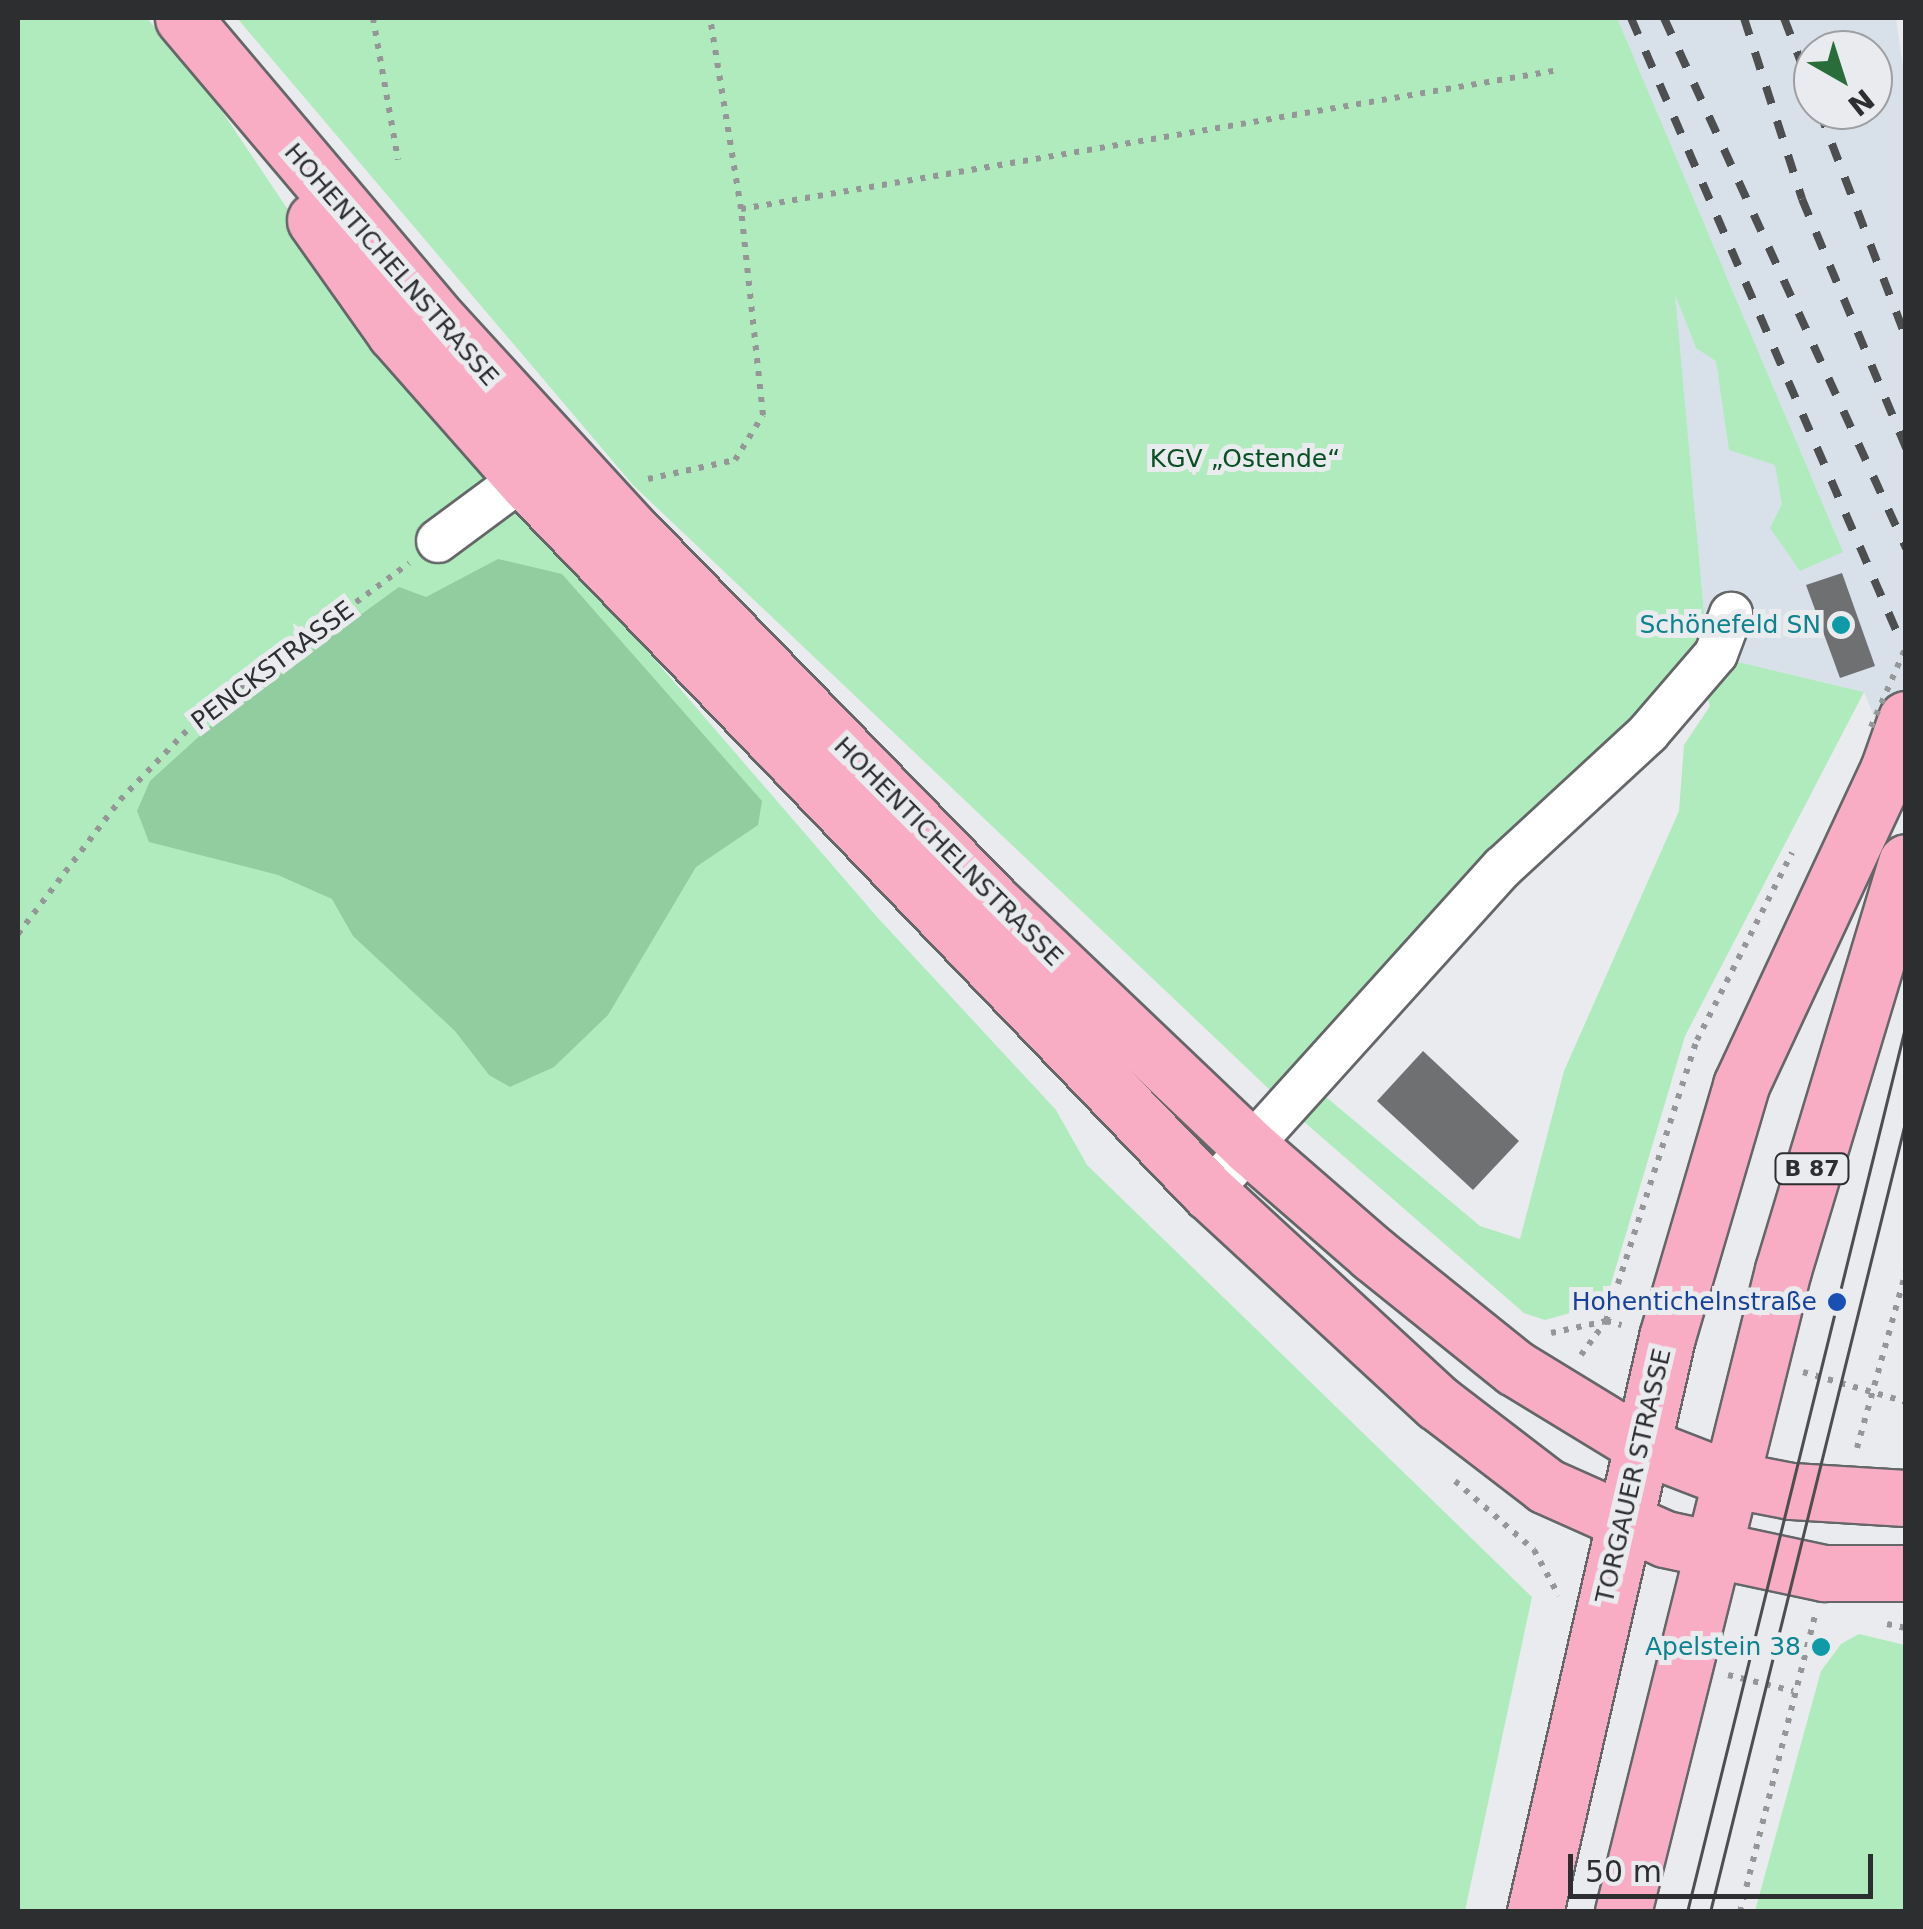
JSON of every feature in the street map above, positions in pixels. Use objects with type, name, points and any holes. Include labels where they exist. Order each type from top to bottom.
[{"type":"main road","name":"HOHENTICHELNSTRASSE","points":[[183,18],[260,116],[628,528],[995,904],[1250,1147],[1501,1356],[1641,1445],[1729,1479],[1826,1496],[1906,1498]]},
{"type":"main road","name":"HOHENTICHELNSTRASSE","points":[[260,116],[322,232],[395,333],[522,478],[1208,1192],[1502,1456],[1622,1523],[1711,1552],[1824,1572],[1906,1573]]},
{"type":"main road","name":"TORGAUER STRASSE","points":[[1535,1912],[1641,1445],[1740,1085],[1888,739]]},
{"type":"main road","name":"B 87","points":[[1623,1912],[1729,1479],[1808,1181],[1906,862]]},
{"type":"street","points":[[438,541],[522,478]]},
{"type":"street","points":[[1208,1192],[1502,867],[1648,734],[1716,654],[1732,614]]},
{"type":"street","points":[[1824,1572],[1906,1601]]},
{"type":"path","points":[[373,18],[398,160]]},
{"type":"path","points":[[637,481],[735,460],[763,415],[742,208],[710,18]]},
{"type":"path","points":[[742,208],[1554,71]]},
{"type":"path","name":"PENCKSTRASSE","points":[[18,934],[120,800],[199,718],[438,541]]},
{"type":"path","points":[[1888,739],[1906,648]]},
{"type":"path","points":[[1874,1392],[1906,1271]]},
{"type":"path","points":[[1804,1372],[1906,1402]]},
{"type":"path","points":[[1740,1912],[1812,1625]]},
{"type":"path","points":[[1721,1673],[1794,1692]]},
{"type":"shaded area","points":[[1572,18],[1896,18],[1906,89],[1905,792],[1864,692],[1730,660],[1707,645],[1674,289]]},
{"type":"green space","points":[[18,18],[147,18],[213,98],[364,323],[878,918],[1056,1110],[1087,1165],[1532,1597],[1465,1911],[18,1911]]},
{"type":"green space","name":"KGV „Ostende“","points":[[237,18],[1617,18],[1843,552],[1800,571],[1770,528],[1782,504],[1775,465],[1729,450],[1716,361],[1696,348],[1675,294],[1707,645],[1270,1090],[633,485]]},
{"type":"green space","points":[[498,559],[562,574],[762,801],[758,825],[696,867],[608,1015],[554,1067],[510,1087],[489,1075],[455,1031],[353,936],[332,899],[278,875],[149,842],[137,811],[150,781],[226,712],[399,587],[426,597]]},
{"type":"green space","points":[[1730,660],[1864,692],[1685,1036],[1610,1287],[1596,1306],[1545,1320],[1524,1313],[1302,1120],[1320,1092],[1480,1226],[1520,1239],[1564,1071],[1679,811],[1684,745],[1710,706],[1704,687]]},
{"type":"green space","points":[[1859,1634],[1905,1645],[1905,1911],[1755,1911],[1821,1671],[1841,1644]]},
{"type":"building","name":"Schönefeld SN","points":[[1842,573],[1875,666],[1840,678],[1806,585]]},
{"type":"building","points":[[1423,1051],[1519,1141],[1473,1190],[1377,1101]]},
{"type":"tram line","points":[[1687,1912],[1906,1024]]},
{"type":"tram line","points":[[1710,1912],[1906,1119]]},
{"type":"railway","points":[[1631,18],[1899,637]]},
{"type":"railway","points":[[1664,18],[1906,548]]},
{"type":"railway","points":[[1744,18],[1802,199],[1906,448]]},
{"type":"railway","points":[[1784,18],[1793,42]]},
{"type":"railway","points":[[1827,130],[1906,338]]},
{"type":"place","name":"Schönefeld SN","points":[[1841,625]]},
{"type":"place","name":"Hohentichelnstraße","points":[[1837,1302]]},
{"type":"place","name":"Apelstein 38","points":[[1821,1647]]}]
